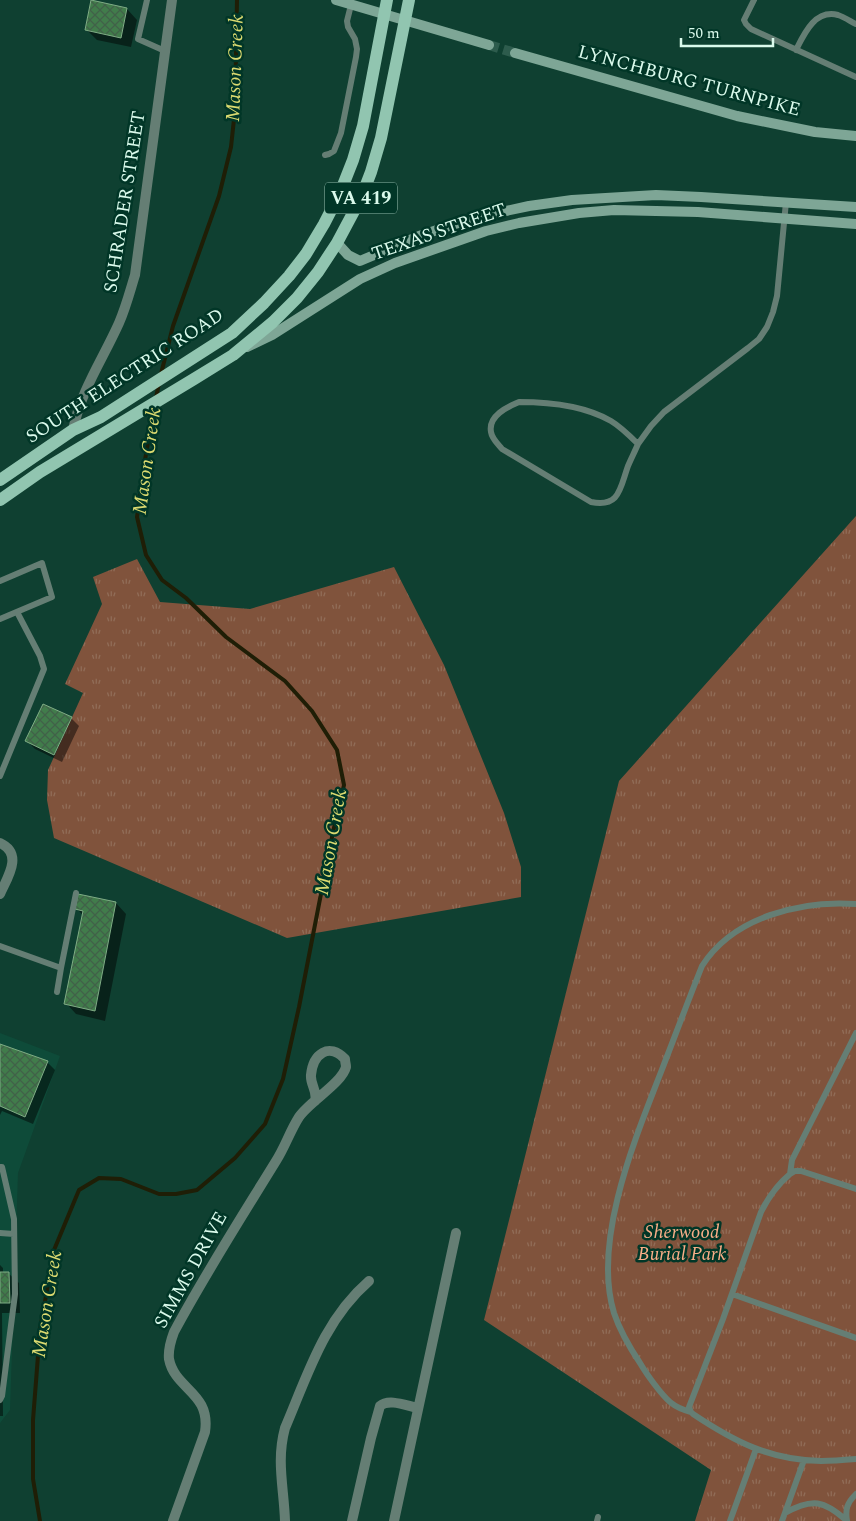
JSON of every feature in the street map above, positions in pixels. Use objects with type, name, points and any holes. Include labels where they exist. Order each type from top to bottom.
[{"type":"main road","points":[[336,0],[489,45]]},
{"type":"main road","name":"SOUTH ELECTRIC ROAD","points":[[0,480],[73,430],[101,416],[232,333],[264,303],[306,254],[340,193],[353,160],[362,126],[387,0]]},
{"type":"main road","name":"SOUTH ELECTRIC ROAD","points":[[0,500],[40,472],[233,355],[273,322],[297,298],[318,272],[337,243],[361,198],[371,172],[381,138],[409,0]]},
{"type":"main road","name":"LYNCHBURG TURNPIKE","points":[[516,53],[737,116],[815,132],[856,136]]},
{"type":"main road","name":"TEXAS STREET","points":[[337,243],[348,255],[360,261],[418,236],[455,224],[528,206],[572,200],[656,195],[856,207]]},
{"type":"main road","name":"TEXAS STREET","points":[[233,355],[272,335],[346,288],[395,263],[486,231],[519,223],[579,213],[614,210],[698,212],[856,224]]},
{"type":"street","name":"SCHRADER STREET","points":[[73,430],[80,402],[119,323],[135,274],[172,0]]},
{"type":"street","points":[[0,843],[7,846],[13,860],[12,868],[1,888]]},
{"type":"street","name":"SIMMS DRIVE","points":[[173,1521],[205,1432],[206,1424],[203,1406],[178,1378],[169,1358],[174,1332],[242,1215],[278,1159],[298,1118],[341,1076],[346,1067],[345,1059],[340,1054],[327,1050],[316,1059],[312,1070],[312,1083],[317,1096],[315,1101]]},
{"type":"street","points":[[394,1521],[456,1233]]},
{"type":"street","points":[[285,1521],[280,1457],[281,1441],[285,1428],[316,1353],[329,1328],[343,1306],[369,1281]]},
{"type":"street","points":[[352,1521],[380,1406],[389,1402],[418,1408]]},
{"type":"lane","points":[[147,0],[138,39],[165,51]]},
{"type":"lane","points":[[754,0],[744,20],[751,29],[856,77]]},
{"type":"lane","points":[[325,155],[334,152],[341,132],[356,57],[357,49],[347,21],[351,5]]},
{"type":"lane","points":[[796,50],[809,26],[819,17],[830,13],[840,15],[856,24]]},
{"type":"lane","points":[[638,444],[611,421],[574,408],[534,402],[519,402],[509,406],[494,418],[491,426],[491,433],[502,449],[591,502],[601,504],[609,502],[619,493],[638,444],[651,426],[664,412],[759,339],[767,327],[777,296],[786,202]]},
{"type":"lane","points":[[0,581],[42,563],[52,597],[0,619]]},
{"type":"lane","points":[[0,776],[44,669],[40,656],[17,612]]},
{"type":"lane","points":[[57,992],[76,892]]},
{"type":"lane","points":[[856,904],[837,902],[785,910],[742,928],[709,954],[702,966],[649,1103],[627,1166],[617,1201],[610,1243],[609,1274],[614,1313],[630,1348],[670,1402],[681,1409],[691,1412],[726,1435],[756,1450],[777,1456],[804,1460],[856,1459]]},
{"type":"lane","points":[[0,946],[61,968]]},
{"type":"lane","points":[[790,1174],[792,1160],[856,1033]]},
{"type":"lane","points":[[0,1167],[2,1167],[14,1218],[15,1294],[0,1400]]},
{"type":"lane","points":[[691,1412],[689,1407],[761,1212],[769,1197],[782,1180],[795,1171],[801,1171],[856,1189]]},
{"type":"lane","points":[[0,1233],[14,1234]]},
{"type":"lane","points":[[732,1294],[856,1338]]},
{"type":"lane","points":[[730,1521],[756,1450]]},
{"type":"lane","points":[[782,1521],[804,1460]]},
{"type":"lane","points":[[847,1521],[846,1511],[849,1501],[856,1494]]},
{"type":"lane","points":[[785,1513],[799,1505],[812,1503],[826,1506],[836,1511],[847,1521]]},
{"type":"shaded area","points":[[0,1033],[60,1056],[18,1173],[10,1410],[0,1423]]},
{"type":"green space","name":"Sherwood Burial Park","points":[[856,516],[856,1521],[695,1521],[711,1470],[484,1320],[619,781]]},
{"type":"green space","points":[[137,559],[160,602],[250,609],[394,567],[444,665],[504,813],[521,867],[521,897],[287,938],[54,838],[47,800],[48,770],[83,693],[65,684],[102,604],[93,577]]},
{"type":"building","points":[[91,0],[127,8],[121,38],[85,30]]},
{"type":"building","points":[[43,704],[72,717],[54,755],[25,741]]},
{"type":"building","points":[[78,894],[116,902],[95,1011],[64,1004],[83,911],[75,909]]},
{"type":"building","points":[[0,1044],[48,1061],[25,1117],[0,1106]]},
{"type":"building","points":[[0,1272],[9,1272],[10,1303],[0,1303]]},
{"type":"waterway","name":"Mason Creek","points":[[161,374],[173,326],[219,196],[231,147],[235,110],[237,0]]},
{"type":"waterway","name":"Mason Creek","points":[[156,398],[159,383]]},
{"type":"waterway","name":"Mason Creek","points":[[40,1521],[33,1479],[33,1420],[40,1330],[54,1250],[79,1190],[99,1178],[121,1179],[159,1194],[176,1194],[197,1190],[235,1158],[265,1124],[283,1079],[344,785],[337,750],[312,711],[285,681],[226,637],[186,598],[162,580],[146,555],[137,517],[154,408]]},
{"type":"tunnel","points":[[489,45],[515,53]]}]
